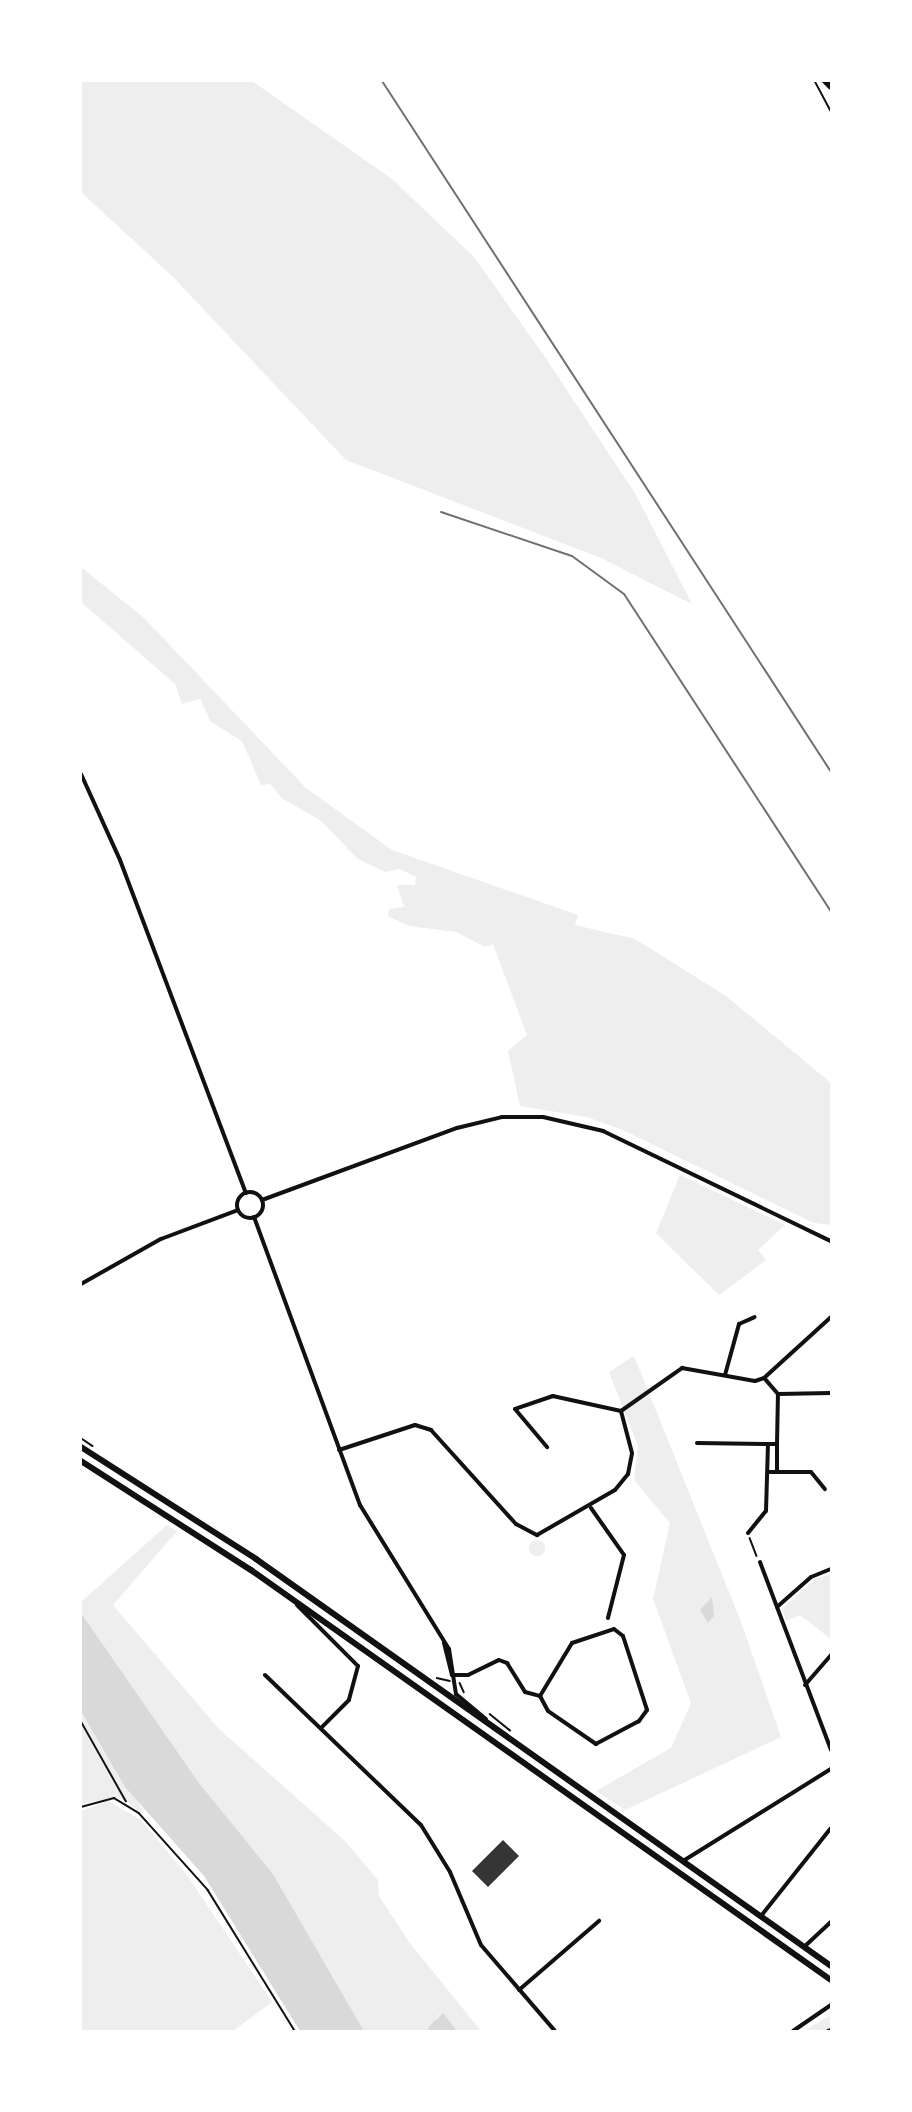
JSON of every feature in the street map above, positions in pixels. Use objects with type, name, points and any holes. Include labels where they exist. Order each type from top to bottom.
[{"type":"main road","points":[[825,81],[831,87]]},
{"type":"main road","points":[[81,1447],[256,1559],[831,1966]]},
{"type":"main road","points":[[81,1461],[295,1602],[831,1980]]},
{"type":"street","points":[[81,774],[120,860],[246,1193],[262,1200],[457,1128],[502,1117],[543,1117],[603,1131],[831,1241]]},
{"type":"street","points":[[81,1284],[153,1243],[238,1210],[246,1193]]},
{"type":"street","points":[[254,1217],[262,1210],[262,1200]]},
{"type":"street","points":[[238,1210],[254,1217],[339,1450],[380,1543],[455,1661],[458,1696],[492,1727]]},
{"type":"street","points":[[726,1375],[739,1324],[754,1317]]},
{"type":"street","points":[[764,1378],[831,1317]]},
{"type":"street","points":[[548,1447],[515,1409],[553,1396],[621,1411],[682,1368],[764,1378],[778,1394],[777,1472]]},
{"type":"street","points":[[778,1394],[831,1393]]},
{"type":"street","points":[[339,1450],[415,1425],[431,1430],[529,1533],[545,1534],[591,1508],[621,1484],[631,1464],[621,1411]]},
{"type":"street","points":[[697,1443],[777,1444]]},
{"type":"street","points":[[748,1533],[766,1510],[768,1444]]},
{"type":"street","points":[[768,1472],[812,1472],[825,1489]]},
{"type":"street","points":[[591,1508],[624,1555],[608,1618]]},
{"type":"street","points":[[760,1562],[831,1750]]},
{"type":"street","points":[[777,1607],[811,1577],[831,1569]]},
{"type":"street","points":[[295,1602],[358,1666],[349,1700],[322,1727]]},
{"type":"street","points":[[444,1643],[448,1670],[456,1675],[502,1661],[525,1692],[540,1696],[548,1711],[596,1744],[639,1721],[647,1710],[623,1636],[614,1629],[572,1643],[540,1696]]},
{"type":"street","points":[[805,1685],[831,1655]]},
{"type":"street","points":[[266,1676],[322,1727],[421,1825],[450,1872],[481,1945],[555,2031]]},
{"type":"street","points":[[682,1861],[831,1769]]},
{"type":"street","points":[[760,1917],[831,1828]]},
{"type":"street","points":[[519,1990],[599,1921]]},
{"type":"street","points":[[804,1947],[831,1922]]},
{"type":"street","points":[[793,2031],[831,2005]]},
{"type":"path","points":[[815,81],[831,111]]},
{"type":"path","points":[[748,1533],[760,1562]]},
{"type":"path","points":[[81,1721],[127,1802],[208,1890],[295,2031]]},
{"type":"path","points":[[81,1807],[106,1799],[127,1802]]},
{"type":"shaded area","points":[[81,81],[252,81],[392,179],[474,257],[545,357],[636,495],[692,604],[601,558],[346,460],[173,277],[81,192]]},
{"type":"shaded area","points":[[81,567],[144,618],[306,788],[392,850],[578,915],[575,925],[635,939],[726,996],[831,1083],[831,1225],[814,1223],[625,1131],[587,1117],[520,1106],[508,1051],[527,1035],[493,944],[485,947],[456,932],[409,926],[388,916],[389,909],[404,907],[397,885],[415,885],[416,877],[400,869],[385,872],[358,859],[320,820],[283,799],[270,784],[261,785],[242,741],[211,722],[200,699],[182,704],[175,684],[81,602]]},
{"type":"shaded area","points":[[680,1175],[785,1225],[758,1250],[766,1260],[719,1295],[656,1233]]},
{"type":"shaded area","points":[[634,1356],[740,1619],[781,1737],[625,1810],[596,1791],[671,1748],[691,1703],[653,1599],[670,1523],[634,1480],[638,1446],[609,1372]]},
{"type":"shaded area","points":[[167,1525],[177,1531],[113,1605],[219,1729],[344,1840],[378,1880],[379,1896],[409,1942],[481,2031],[457,2031],[440,2014],[427,2031],[364,2031],[273,1874],[199,1783],[81,1613],[81,1602]]},
{"type":"shaded area","points":[[537,1540],[543,1542],[545,1548],[543,1554],[537,1556],[531,1554],[529,1548],[531,1542]]},
{"type":"shaded area","points":[[831,1574],[831,1639],[800,1615],[786,1621],[782,1609],[815,1579]]},
{"type":"shaded area","points":[[712,1597],[714,1616],[708,1623],[700,1610]]},
{"type":"shaded area","points":[[81,1613],[199,1783],[273,1874],[364,2031],[300,2031],[204,1876],[125,1787],[81,1711]]},
{"type":"shaded area","points":[[81,1711],[143,1810],[141,1812],[120,1797],[81,1804]]},
{"type":"shaded area","points":[[108,1801],[141,1820],[187,1875],[272,2002],[233,2031],[81,2031],[81,1811]]},
{"type":"shaded area","points":[[443,2013],[457,2031],[427,2031],[430,2025]]},
{"type":"shaded area","points":[[831,2015],[831,2031],[804,2031],[812,2026]]},
{"type":"building","points":[[503,1840],[519,1856],[488,1887],[472,1871]]},
{"type":"railway","points":[[382,81],[831,772]]},
{"type":"railway","points":[[441,512],[572,556],[624,594],[831,911]]}]
